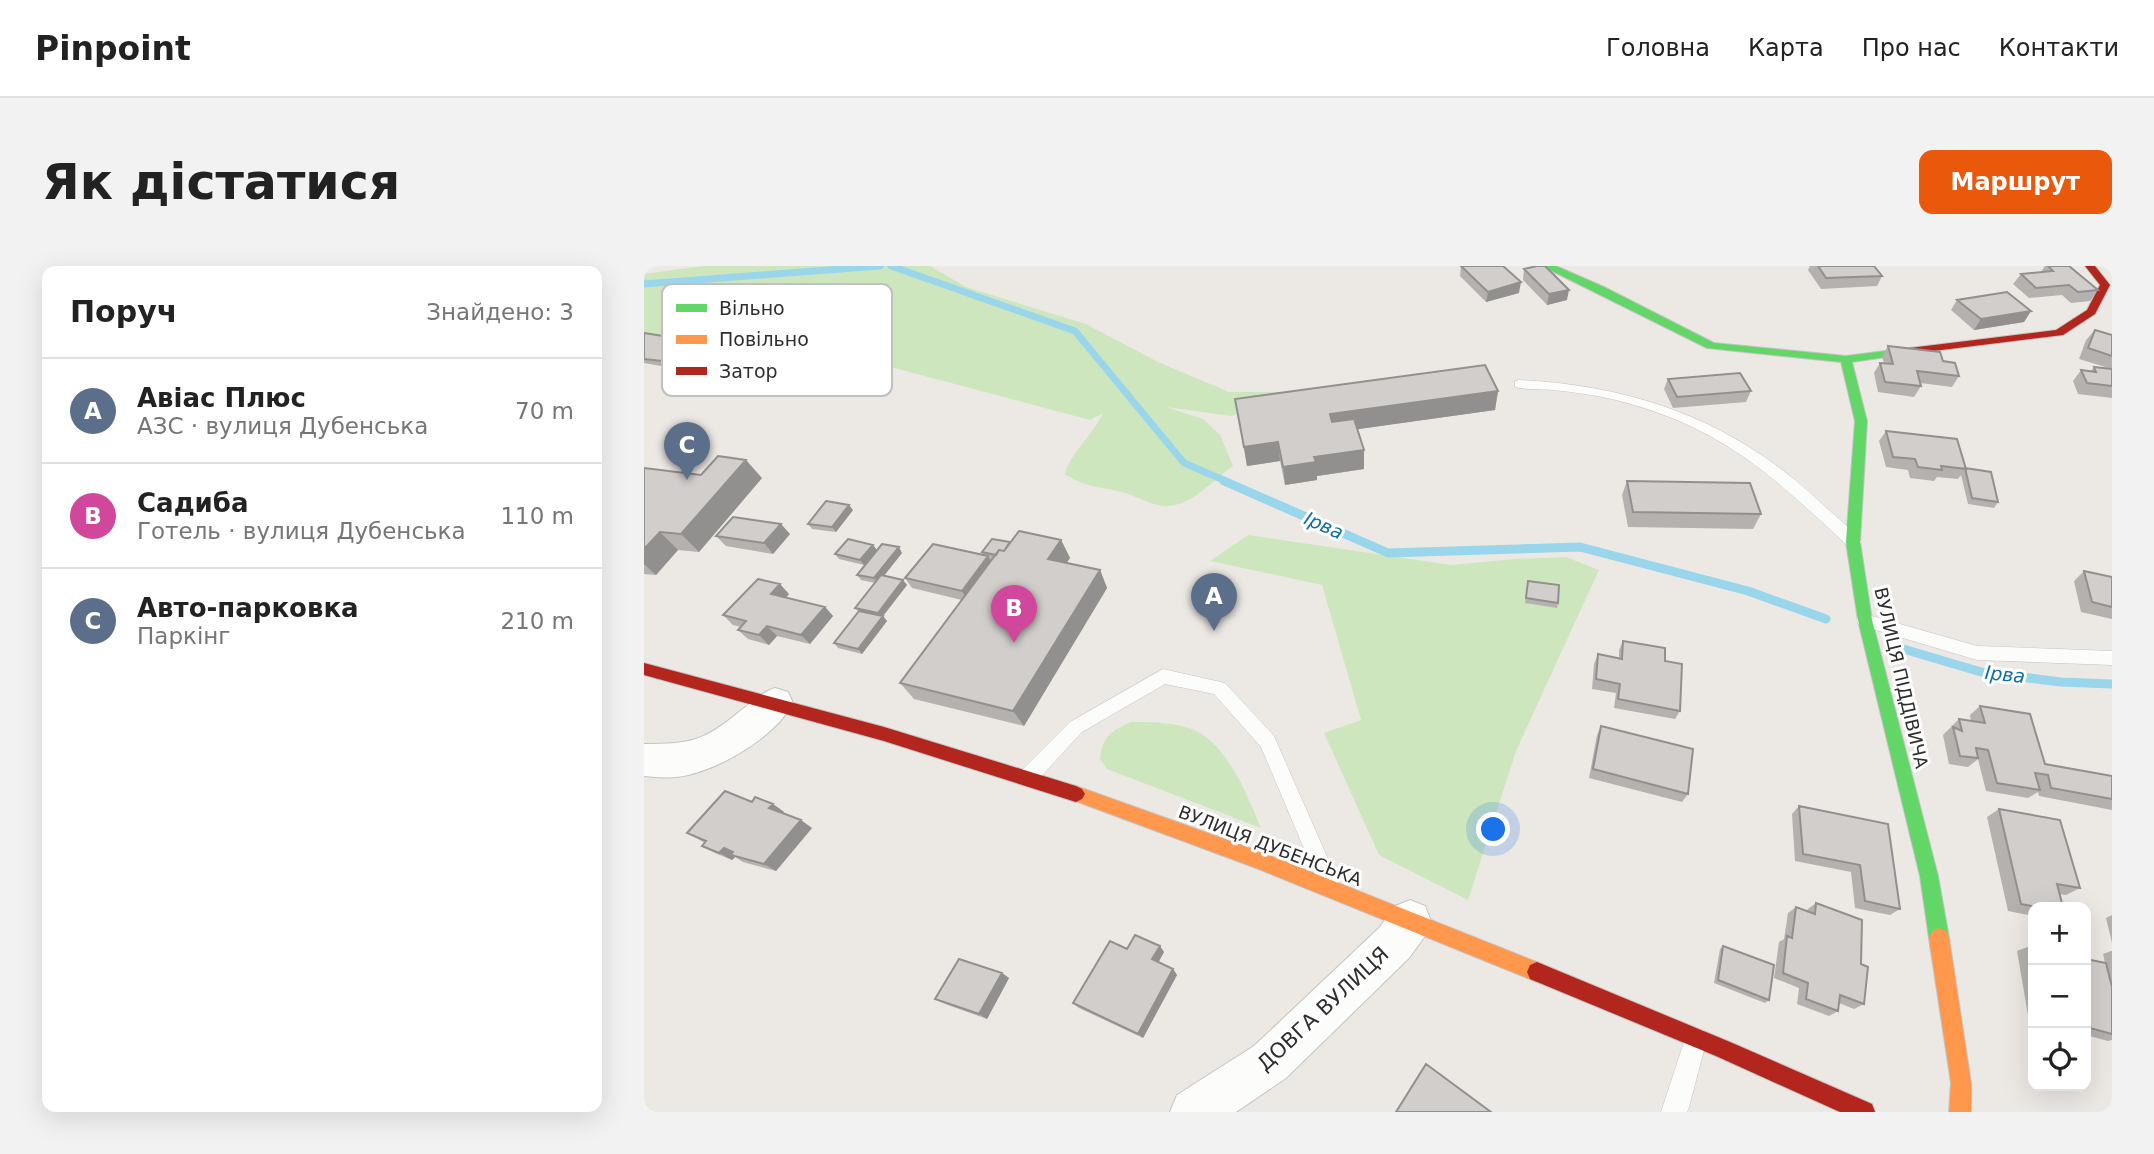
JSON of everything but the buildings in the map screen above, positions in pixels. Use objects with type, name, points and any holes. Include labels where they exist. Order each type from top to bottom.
[{"type":"street","points":[[1547,266],[1600,289],[1711,346],[1846,359],[2059,333],[2091,312],[2108,286],[2090,266]]},
{"type":"street","name":"ВУЛИЦЯ ПІДДІВИЧА","points":[[1846,359],[1861,422],[1853,542],[1865,620],[1929,876],[1961,1083],[1960,1112]]},
{"type":"street","name":"ВУЛИЦЯ ДУБЕНСЬКА","points":[[644,669],[775,703],[1027,778],[1330,888],[1697,1036],[1864,1112]]},
{"type":"street","points":[[644,760],[687,759],[715,748],[738,736],[775,703]]},
{"type":"street","name":"ДОВГА ВУЛИЦЯ","points":[[1194,1112],[1270,1062],[1394,943],[1410,921]]},
{"type":"lane","points":[[1520,384],[1559,384],[1601,392],[1698,424],[1761,460],[1853,542]]},
{"type":"lane","points":[[1865,620],[1977,653],[2112,659]]},
{"type":"lane","points":[[1027,778],[1076,727],[1163,676],[1219,688],[1268,742],[1330,888]]},
{"type":"lane","points":[[1673,1112],[1677,1107],[1697,1036]]},
{"type":"green space","points":[[703,266],[930,266],[966,287],[1086,324],[1158,362],[1229,392],[1294,392],[1231,416],[1166,407],[1203,419],[1220,435],[1233,466],[1189,499],[1169,506],[1158,505],[1122,492],[1084,484],[1065,474],[1072,458],[1103,413],[1090,420],[892,367],[892,284],[662,284],[662,340],[644,338],[644,274]]},
{"type":"green space","points":[[1248,535],[1451,565],[1566,557],[1599,570],[1516,751],[1468,900],[1379,855],[1324,733],[1361,720],[1322,585],[1210,561]]},
{"type":"green space","points":[[1131,722],[1166,723],[1184,727],[1211,741],[1237,776],[1261,828],[1107,769],[1100,759],[1103,745],[1113,731]]},
{"type":"waterway","name":"Ірва","points":[[644,284],[880,266]]},
{"type":"waterway","name":"Ірва","points":[[891,266],[1075,331],[1184,463],[1228,482]]},
{"type":"waterway","name":"Ірва","points":[[1224,481],[1388,553],[1580,547],[1748,591],[1826,619]]},
{"type":"waterway","name":"Ірва","points":[[1900,648],[1981,672],[2061,682],[2112,684]]},
{"type":"traffic: fast","points":[[1547,266],[1600,289],[1711,346],[1846,359],[1893,353]]},
{"type":"traffic: fast","points":[[1846,359],[1861,421],[1853,542],[1865,620],[1929,876],[1939,938]]},
{"type":"traffic: slow","points":[[1076,794],[1258,860],[1537,972]]},
{"type":"traffic: slow","points":[[1939,938],[1961,1083],[1960,1112]]},
{"type":"traffic: jam","points":[[1893,353],[2059,333],[2091,312],[2105,285],[2090,266]]},
{"type":"traffic: jam","points":[[644,669],[884,734],[1076,794]]},
{"type":"traffic: jam","points":[[1537,972],[1723,1049],[1864,1112]]},
{"type":"place","name":"Авто-парковка","points":[[687,480]]},
{"type":"place","name":"Авіас Плюс","points":[[1214,631]]},
{"type":"place","name":"Садиба","points":[[1014,643]]}]
